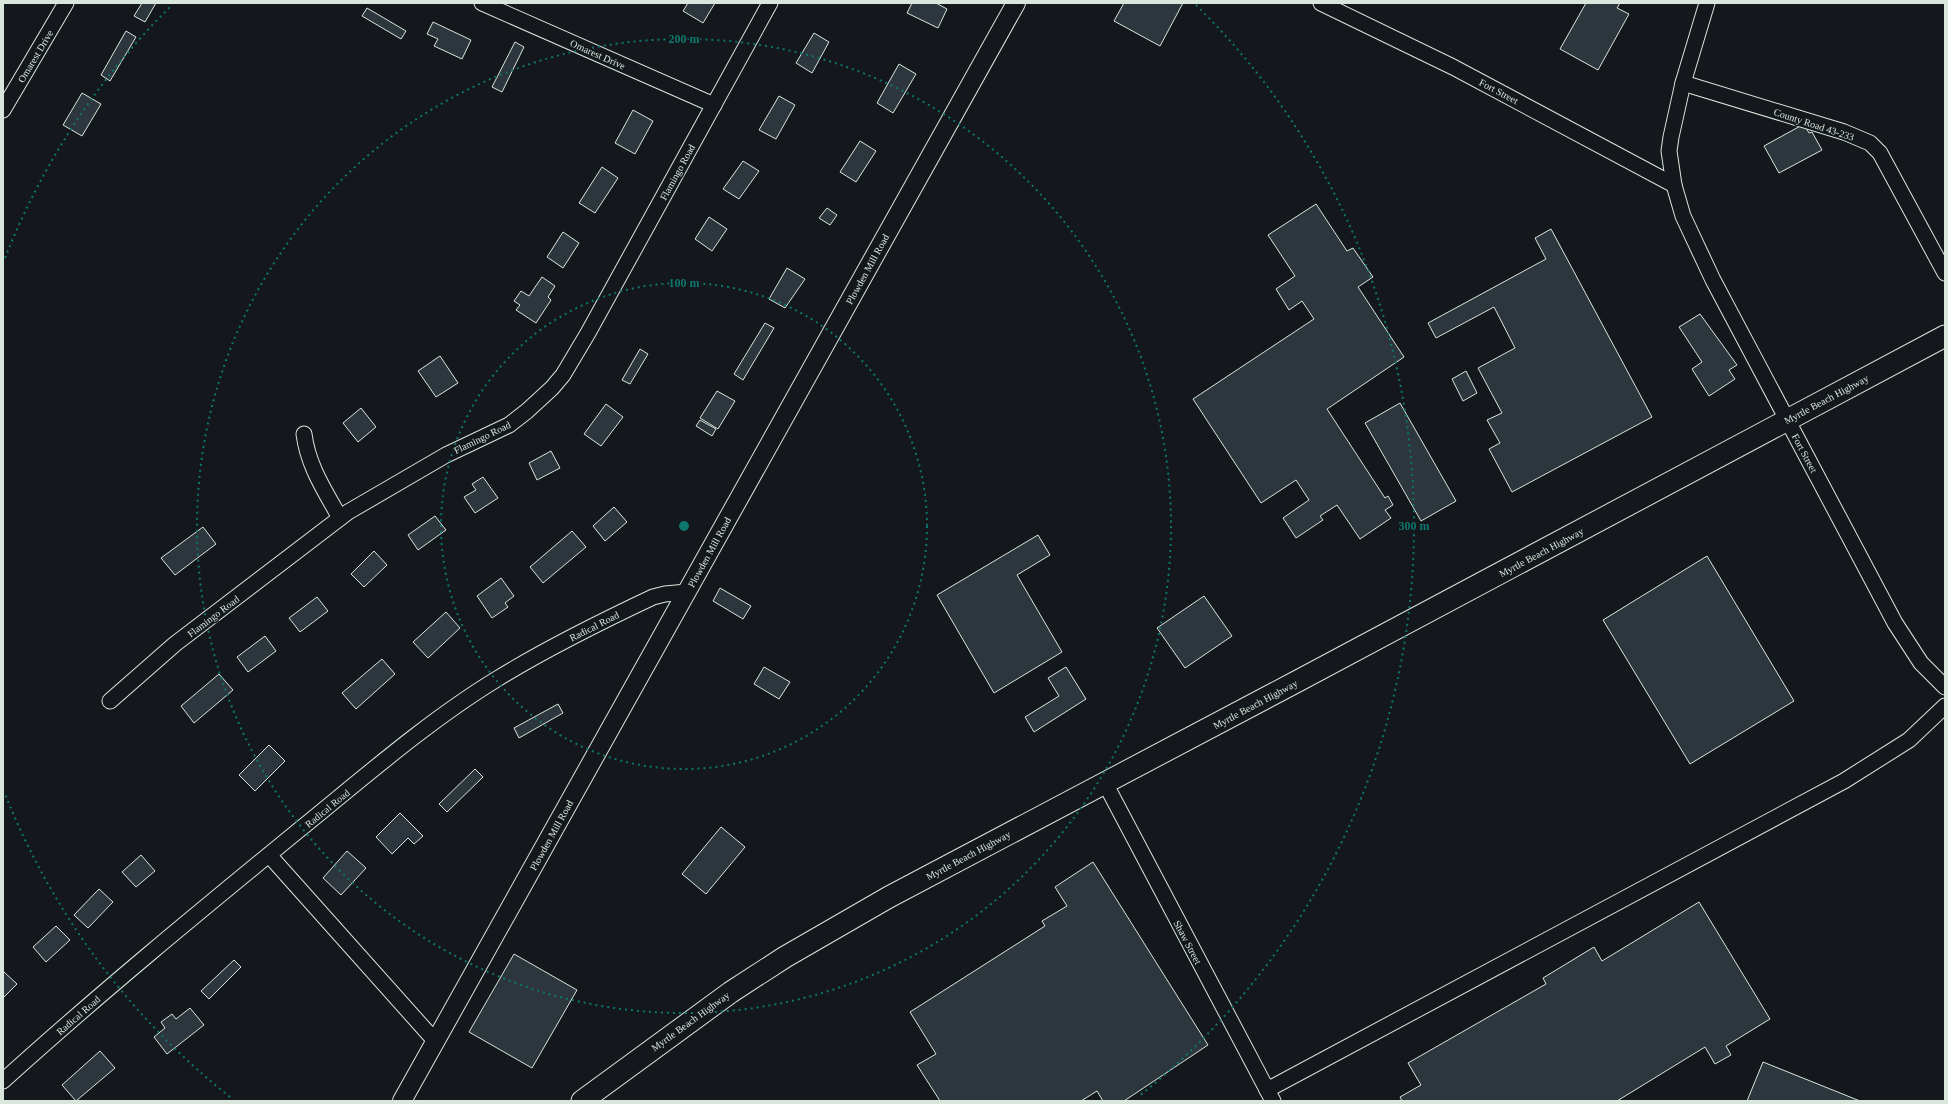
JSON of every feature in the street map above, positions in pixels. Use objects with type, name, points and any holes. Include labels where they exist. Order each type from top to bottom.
[{"type":"main road","name":"Myrtle Beach Highway","points":[[582,1101],[731,992],[785,957],[888,897],[1945,336]]},
{"type":"street","name":"Omarest Drive","points":[[3,110],[66,3]]},
{"type":"street","name":"Omarest Drive","points":[[482,3],[714,105]]},
{"type":"street","name":"Flamingo Road","points":[[110,701],[175,644],[340,518],[446,455],[509,425],[552,388],[563,375],[588,332],[770,3]]},
{"type":"street","name":"Plowden Mill Road","points":[[402,1101],[1016,3]]},
{"type":"street","name":"Fort Street","points":[[1321,3],[1453,67],[1674,185]]},
{"type":"street","name":"Fort Street","points":[[1707,3],[1683,82],[1669,151],[1674,185],[1683,216],[1713,280],[1895,623],[1921,663],[1945,687]]},
{"type":"street","name":"County Road 43-233","points":[[1683,82],[1844,132],[1870,143],[1885,161],[1945,272]]},
{"type":"street","points":[[304,434],[306,450],[312,468],[340,518]]},
{"type":"street","name":"Radical Road","points":[[3,1081],[139,963],[269,855],[392,755],[497,679],[582,631],[653,597],[687,592]]},
{"type":"street","points":[[1270,1095],[1844,781],[1910,740],[1945,706]]},
{"type":"street","name":"Shaw Street","points":[[1105,782],[1270,1095]]},
{"type":"street","points":[[269,855],[436,1042]]},
{"type":"building","points":[[142,3],[156,3],[145,22],[134,16]]},
{"type":"building","points":[[688,3],[715,3],[703,23],[683,11]]},
{"type":"building","points":[[912,3],[936,3],[947,9],[938,28],[907,13]]},
{"type":"building","points":[[1124,3],[1183,3],[1160,46],[1114,21]]},
{"type":"building","points":[[1586,3],[1620,3],[1617,8],[1629,14],[1598,70],[1560,49]]},
{"type":"building","points":[[367,8],[406,31],[401,39],[362,16]]},
{"type":"building","points":[[433,22],[471,40],[462,59],[434,46],[438,39],[427,34]]},
{"type":"building","points":[[126,31],[136,37],[110,81],[101,75]]},
{"type":"building","points":[[814,33],[829,42],[812,73],[796,63]]},
{"type":"building","points":[[515,42],[524,47],[502,92],[492,87]]},
{"type":"building","points":[[899,64],[916,74],[893,113],[877,103]]},
{"type":"building","points":[[82,93],[101,104],[82,136],[63,125]]},
{"type":"building","points":[[779,96],[795,105],[776,139],[759,130]]},
{"type":"building","points":[[633,110],[653,121],[635,154],[615,143]]},
{"type":"building","points":[[1804,124],[1809,133],[1812,132],[1822,150],[1779,173],[1764,146]]},
{"type":"building","points":[[860,141],[876,151],[856,182],[840,172]]},
{"type":"building","points":[[743,161],[759,171],[739,199],[723,189]]},
{"type":"building","points":[[602,167],[618,178],[595,213],[579,203]]},
{"type":"building","points":[[1316,204],[1347,251],[1353,248],[1373,277],[1358,287],[1404,357],[1327,409],[1385,498],[1388,496],[1393,505],[1385,510],[1391,518],[1360,539],[1337,505],[1320,516],[1323,520],[1296,538],[1283,518],[1309,500],[1296,480],[1261,503],[1193,399],[1314,319],[1302,301],[1289,310],[1276,289],[1295,276],[1268,235]]},
{"type":"building","points":[[827,208],[837,215],[830,225],[819,218]]},
{"type":"building","points":[[709,217],[727,229],[712,251],[695,239]]},
{"type":"building","points":[[1551,229],[1652,417],[1512,492],[1489,449],[1500,443],[1487,420],[1502,413],[1478,368],[1515,348],[1494,307],[1436,338],[1428,323],[1546,259],[1535,238]]},
{"type":"building","points":[[563,232],[579,243],[563,268],[547,257]]},
{"type":"building","points":[[787,268],[805,279],[785,308],[769,299]]},
{"type":"building","points":[[542,277],[555,286],[548,297],[551,300],[536,323],[516,310],[520,305],[514,301],[521,291],[529,296]]},
{"type":"building","points":[[1700,314],[1737,365],[1729,370],[1735,379],[1709,396],[1692,369],[1702,362],[1679,327]]},
{"type":"building","points":[[765,323],[774,328],[743,380],[734,374]]},
{"type":"building","points":[[640,349],[648,354],[630,384],[622,380]]},
{"type":"building","points":[[440,356],[458,383],[436,397],[418,371]]},
{"type":"building","points":[[1466,371],[1477,393],[1463,401],[1452,379]]},
{"type":"building","points":[[717,391],[735,401],[718,429],[700,418]]},
{"type":"building","points":[[1400,403],[1456,501],[1421,521],[1365,423]]},
{"type":"building","points":[[606,404],[623,417],[601,446],[584,434]]},
{"type":"building","points":[[361,408],[376,427],[358,442],[343,423]]},
{"type":"building","points":[[700,420],[716,429],[712,436],[696,426]]},
{"type":"building","points":[[551,451],[560,468],[537,480],[529,463]]},
{"type":"building","points":[[483,477],[498,498],[475,513],[464,497],[476,490],[472,484]]},
{"type":"building","points":[[614,507],[627,522],[605,541],[593,526]]},
{"type":"building","points":[[435,516],[446,530],[418,550],[408,535]]},
{"type":"building","points":[[203,527],[216,544],[175,575],[161,558]]},
{"type":"building","points":[[572,531],[586,547],[543,583],[530,567]]},
{"type":"building","points":[[1038,535],[1050,555],[1017,575],[1062,652],[994,693],[937,595]]},
{"type":"building","points":[[374,551],[387,565],[364,587],[351,574]]},
{"type":"building","points":[[1707,556],[1794,701],[1690,764],[1603,620]]},
{"type":"building","points":[[501,578],[514,596],[505,603],[508,607],[492,618],[477,596]]},
{"type":"building","points":[[720,588],[751,606],[743,619],[713,601]]},
{"type":"building","points":[[1204,596],[1232,636],[1185,668],[1157,628]]},
{"type":"building","points":[[317,597],[328,611],[300,632],[289,618]]},
{"type":"building","points":[[446,612],[460,628],[428,658],[413,642]]},
{"type":"building","points":[[265,636],[276,651],[248,672],[237,657]]},
{"type":"building","points":[[382,659],[395,674],[356,709],[342,693]]},
{"type":"building","points":[[764,667],[790,682],[779,699],[754,684]]},
{"type":"building","points":[[1066,667],[1086,699],[1034,732],[1025,717],[1059,696],[1048,678]]},
{"type":"building","points":[[219,674],[233,690],[194,723],[181,706]]},
{"type":"building","points":[[558,704],[563,713],[519,738],[514,728]]},
{"type":"building","points":[[269,745],[285,761],[255,791],[239,775]]},
{"type":"building","points":[[475,769],[483,777],[447,812],[439,804]]},
{"type":"building","points":[[400,813],[423,836],[414,844],[408,838],[392,854],[376,837]]},
{"type":"building","points":[[721,827],[745,847],[706,894],[682,874]]},
{"type":"building","points":[[347,851],[366,868],[341,895],[323,878]]},
{"type":"building","points":[[141,855],[155,871],[136,887],[122,872]]},
{"type":"building","points":[[1093,862],[1208,1045],[1124,1101],[1103,1101],[1097,1091],[1081,1101],[940,1101],[917,1065],[936,1054],[910,1012],[1045,926],[1042,921],[1067,906],[1055,887]]},
{"type":"building","points":[[99,889],[113,902],[88,928],[74,915]]},
{"type":"building","points":[[1699,902],[1770,1019],[1726,1046],[1731,1055],[1715,1064],[1705,1047],[1617,1101],[1402,1101],[1400,1097],[1421,1085],[1408,1063],[1546,984],[1543,978],[1594,947],[1602,961]]},
{"type":"building","points":[[56,926],[70,940],[46,962],[33,947]]},
{"type":"building","points":[[514,954],[577,990],[532,1068],[469,1032]]},
{"type":"building","points":[[234,960],[241,967],[209,999],[201,991]]},
{"type":"building","points":[[3,971],[17,984],[3,998]]},
{"type":"building","points":[[190,1008],[204,1025],[167,1054],[154,1037],[165,1028],[161,1022],[172,1014],[176,1019]]},
{"type":"building","points":[[100,1051],[115,1068],[76,1101],[62,1085]]},
{"type":"building","points":[[1763,1062],[1860,1101],[1747,1101]]}]
